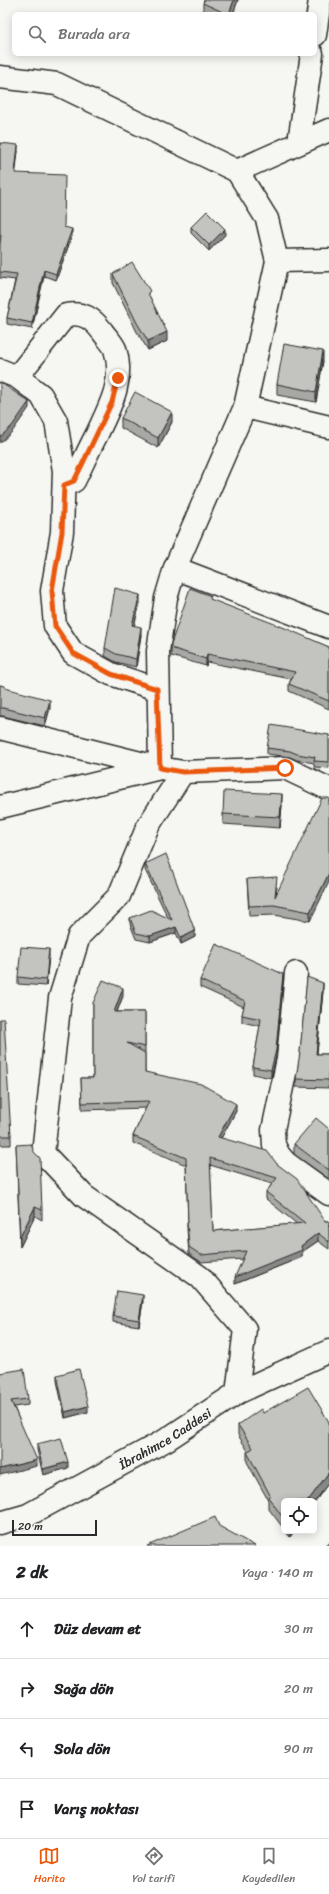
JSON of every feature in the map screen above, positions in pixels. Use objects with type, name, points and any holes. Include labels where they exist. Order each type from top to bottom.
[{"type":"street","points":[[317,21],[320,0]]},
{"type":"street","points":[[299,142],[312,56]]},
{"type":"street","points":[[0,77],[57,84],[237,171],[267,219],[277,262],[245,407],[175,568],[166,598],[158,651],[157,689],[160,768]]},
{"type":"street","points":[[237,171],[299,142],[329,130]]},
{"type":"street","points":[[277,262],[329,260]]},
{"type":"street","points":[[64,485],[74,481],[112,402],[118,378],[118,366],[114,347],[96,322],[90,318],[74,314],[66,315],[8,374],[41,395],[56,420],[64,471],[64,485],[62,532],[52,591],[55,626],[73,653],[111,674],[157,689]]},
{"type":"street","points":[[245,407],[329,427]]},
{"type":"street","points":[[175,568],[329,627]]},
{"type":"street","points":[[0,728],[160,768],[183,772],[285,768],[329,789]]},
{"type":"street","points":[[0,807],[160,768]]},
{"type":"street","points":[[183,772],[148,826],[119,896],[79,936],[60,998],[43,1153],[84,1196],[200,1277],[244,1328],[237,1393]]},
{"type":"street","points":[[296,973],[288,1059],[274,1130],[274,1145],[279,1155],[286,1163],[329,1194]]},
{"type":"street","name":"İbrahimce Caddesi","points":[[0,1523],[28,1515],[166,1440],[237,1393],[329,1351]]},
{"type":"building","points":[[204,0],[234,0],[230,12],[223,12],[203,3]]},
{"type":"building","points":[[0,143],[18,145],[15,173],[65,175],[64,227],[72,229],[56,274],[44,270],[32,323],[7,318],[17,274],[0,272]]},
{"type":"building","points":[[207,211],[225,229],[209,245],[191,227]]},
{"type":"building","points":[[132,262],[150,291],[148,293],[167,332],[148,341],[137,323],[113,274]]},
{"type":"building","points":[[284,344],[323,351],[316,392],[277,384]]},
{"type":"building","points":[[0,382],[29,402],[12,426],[0,437]]},
{"type":"building","points":[[135,392],[172,412],[158,438],[121,418]]},
{"type":"building","points":[[115,588],[140,595],[132,625],[141,627],[136,659],[116,654],[105,648]]},
{"type":"building","points":[[190,588],[211,596],[210,599],[329,647],[329,701],[289,684],[295,672],[207,654],[206,659],[171,648],[171,644]]},
{"type":"building","points":[[0,685],[5,686],[5,688],[50,700],[45,718],[0,708]]},
{"type":"building","points":[[271,725],[329,735],[329,762],[314,761],[315,757],[297,754],[290,751],[267,748]]},
{"type":"building","points":[[224,791],[282,794],[280,817],[223,814]]},
{"type":"building","points":[[322,798],[329,798],[329,873],[310,912],[274,905],[249,906],[247,879],[277,877],[275,897]]},
{"type":"building","points":[[166,854],[195,931],[181,938],[176,927],[150,936],[136,933],[130,918],[151,910],[172,920],[145,864]]},
{"type":"building","points":[[216,944],[283,974],[276,1050],[271,1070],[253,1067],[261,1019],[242,1015],[245,1001],[200,980]]},
{"type":"building","points":[[21,947],[49,949],[46,980],[18,977]]},
{"type":"building","points":[[307,977],[323,983],[316,1054],[329,1054],[329,1080],[296,1079]]},
{"type":"building","points":[[103,980],[123,988],[114,1012],[145,1012],[145,1047],[127,1043],[145,1053],[145,1072],[201,1084],[236,1104],[218,1137],[267,1151],[277,1164],[297,1179],[325,1221],[329,1221],[329,1242],[318,1233],[301,1246],[302,1250],[235,1277],[246,1251],[201,1255],[189,1247],[186,1158],[133,1136],[149,1101],[82,1103],[81,1078],[93,1078],[93,1003]],"holes":[[[210,1158],[277,1178],[266,1192],[305,1223],[213,1231]]]},
{"type":"building","points":[[0,1019],[4,1019],[11,1136],[0,1136]]},
{"type":"building","points":[[316,1118],[329,1129],[329,1170],[294,1144]]},
{"type":"building","points":[[31,1144],[34,1152],[40,1158],[42,1210],[35,1207],[20,1237],[16,1145]]},
{"type":"building","points":[[117,1291],[143,1295],[139,1320],[113,1316]]},
{"type":"building","points":[[24,1369],[28,1399],[11,1401],[37,1460],[0,1469],[0,1373]]},
{"type":"building","points":[[79,1369],[88,1406],[65,1412],[57,1375]]},
{"type":"building","points":[[308,1387],[329,1422],[329,1472],[310,1498],[281,1498],[281,1515],[268,1497],[270,1495],[247,1452],[253,1448],[238,1425],[261,1409],[263,1413]]},
{"type":"building","points":[[61,1438],[68,1462],[43,1469],[37,1444]]},
{"type":"building","points":[[215,1517],[219,1526],[255,1546],[147,1546]]},
{"type":"route","points":[[118,378],[112,402],[74,481],[64,485],[62,532],[52,591],[55,626],[73,653],[111,674],[157,689],[160,768],[183,772],[285,768]]}]
